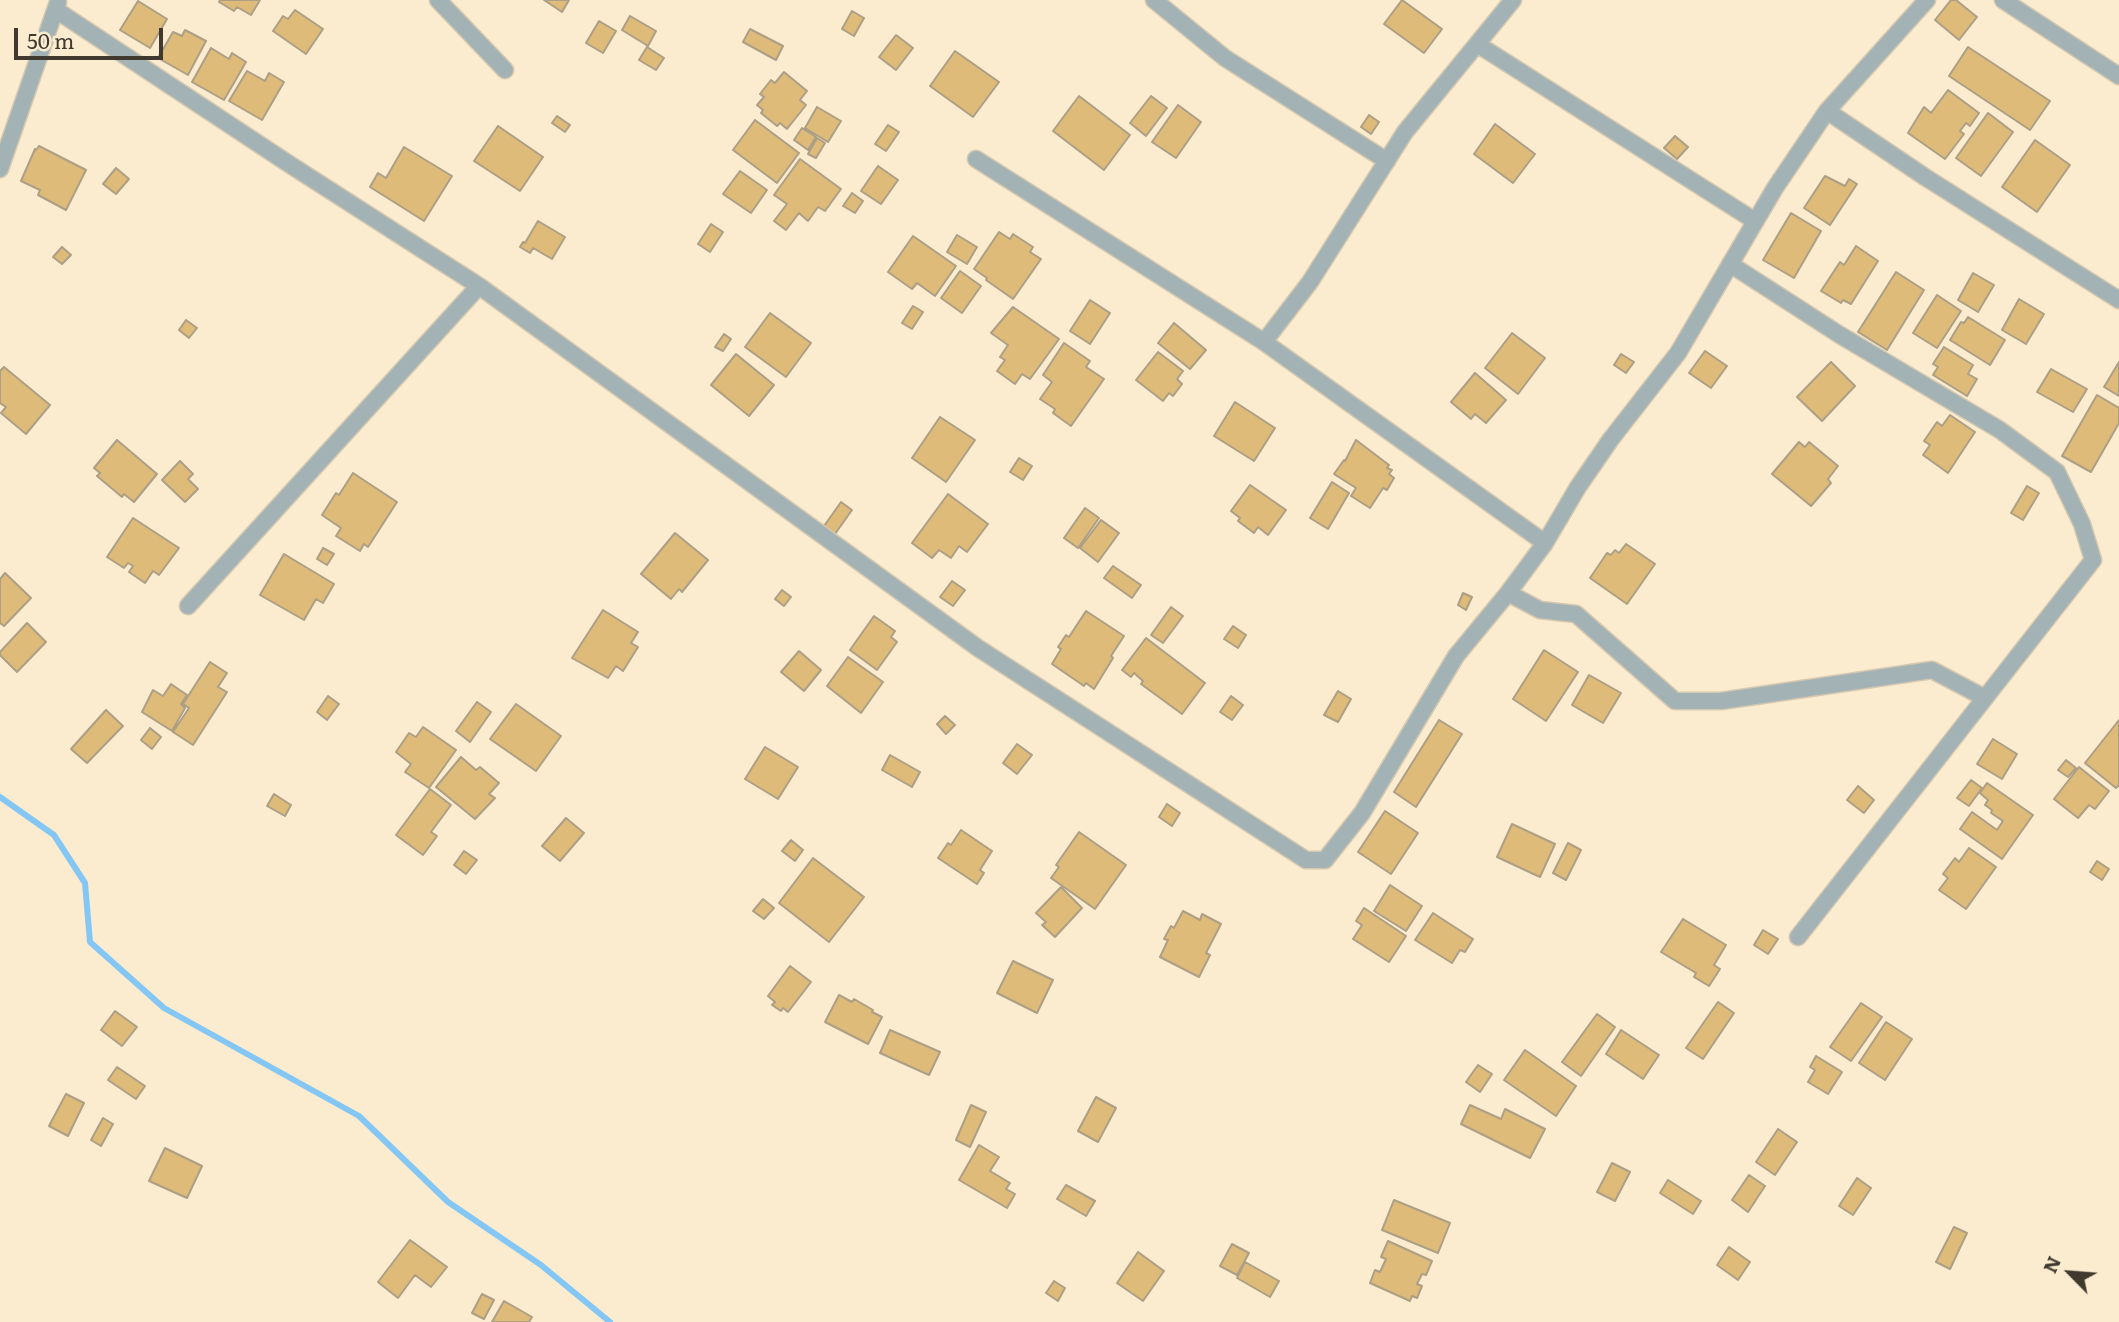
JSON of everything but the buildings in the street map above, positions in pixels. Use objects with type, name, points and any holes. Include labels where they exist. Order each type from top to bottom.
[{"type":"street","points":[[438,0],[505,71]]},
{"type":"street","points":[[1154,0],[1225,58],[1387,161]]},
{"type":"street","points":[[1264,342],[1310,282],[1405,132],[1513,0]]},
{"type":"street","points":[[0,169],[57,5],[289,164],[479,286],[978,648],[1306,860],[1325,860],[1362,813],[1456,656],[1545,543],[1597,458],[1678,353],[1775,188],[1827,111],[1927,0]]},
{"type":"street","points":[[2003,0],[2119,76]]},
{"type":"street","points":[[1477,44],[1755,221]]},
{"type":"street","points":[[1827,111],[2119,299]]},
{"type":"street","points":[[976,159],[1264,342],[1545,543]]},
{"type":"street","points":[[1730,264],[1840,335],[2000,430],[2057,471],[2082,524],[2093,560],[1798,937]]},
{"type":"street","points":[[188,606],[479,286]]},
{"type":"street","points":[[1508,593],[1540,610],[1576,614],[1675,701],[1721,701],[1932,670],[1985,698]]},
{"type":"waterway","points":[[0,797],[54,835],[85,883],[90,942],[164,1008],[359,1116],[448,1202],[541,1265],[610,1322]]}]
